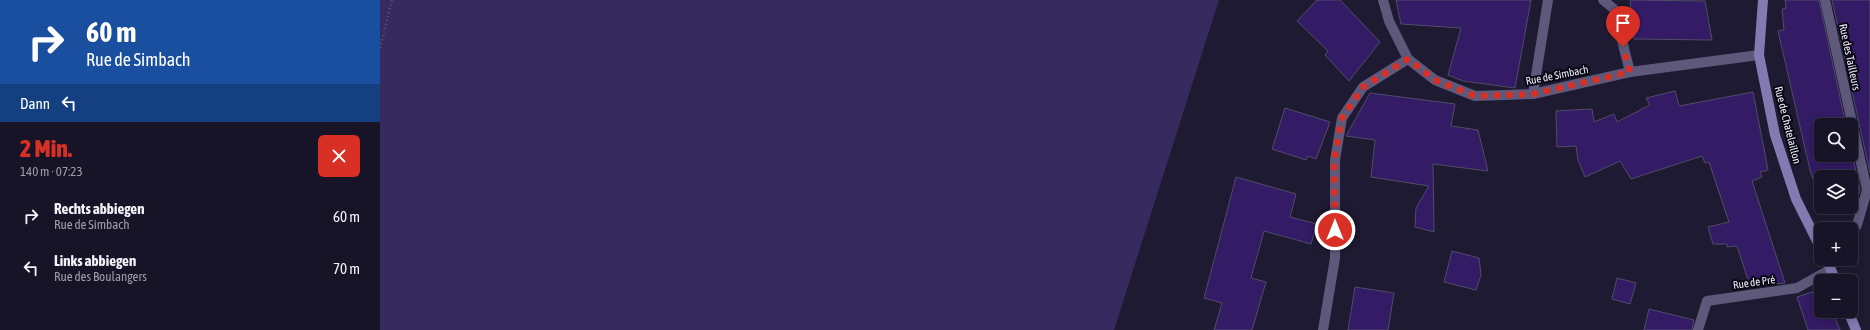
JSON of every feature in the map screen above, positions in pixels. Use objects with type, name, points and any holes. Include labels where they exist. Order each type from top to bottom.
[{"type":"main road","name":"Rue de Chatelaillon","points":[[1763,0],[1759,55],[1776,135],[1796,199],[1814,235]]},
{"type":"main road","points":[[1830,266],[1833,274]]},
{"type":"main road","points":[[1851,318],[1856,330]]},
{"type":"street","name":"Rue de Simbach","points":[[1383,0],[1389,21],[1408,59],[1435,80],[1475,96],[1533,94],[1630,72],[1759,55]]},
{"type":"street","points":[[1533,94],[1548,0]]},
{"type":"street","points":[[1602,0],[1614,9],[1630,72]]},
{"type":"street","name":"Rue des Tailleurs","points":[[1825,0],[1869,188]]},
{"type":"street","points":[[1323,330],[1335,258],[1334,160],[1342,118],[1363,87],[1408,59]]},
{"type":"street","points":[[1858,222],[1869,188]]},
{"type":"street","name":"Rue de Pré","points":[[1698,330],[1707,301],[1796,288],[1831,269]]},
{"type":"path","points":[[380,48],[392,0]]},
{"type":"shaded area","points":[[380,0],[1219,0],[1114,330],[380,330]]},
{"type":"building","points":[[1317,0],[1340,0],[1380,42],[1349,81],[1325,55],[1328,51],[1297,21]]},
{"type":"building","points":[[1396,0],[1531,0],[1515,88],[1463,81],[1448,75],[1461,28],[1401,24]]},
{"type":"building","points":[[1630,0],[1705,1],[1712,40],[1634,39]]},
{"type":"building","points":[[1785,0],[1819,0],[1844,118],[1814,118],[1814,162],[1854,162],[1856,170],[1814,170],[1814,182],[1778,31],[1784,30],[1782,9],[1786,8]]},
{"type":"building","points":[[1832,0],[1870,0],[1870,173]]},
{"type":"building","points":[[1675,91],[1679,106],[1753,92],[1768,170],[1760,172],[1762,177],[1752,181],[1785,283],[1750,286],[1737,246],[1727,247],[1727,244],[1713,244],[1708,227],[1729,222],[1709,162],[1705,163],[1702,156],[1631,179],[1620,161],[1585,177],[1578,160],[1576,146],[1557,147],[1556,111],[1592,109],[1594,122],[1614,114],[1617,122],[1650,105],[1646,98]]},
{"type":"building","points":[[1370,93],[1455,104],[1451,126],[1478,130],[1488,171],[1433,164],[1434,232],[1415,227],[1416,208],[1429,186],[1371,177],[1375,140],[1346,136]]},
{"type":"building","points":[[1285,108],[1330,122],[1316,159],[1308,156],[1306,160],[1272,149]]},
{"type":"building","points":[[1236,177],[1296,194],[1290,217],[1317,224],[1311,244],[1264,231],[1251,278],[1266,282],[1252,330],[1214,330],[1222,303],[1204,298]]},
{"type":"building","points":[[1858,181],[1860,190],[1858,197]]},
{"type":"building","points":[[1452,251],[1479,258],[1481,275],[1476,290],[1444,282]]},
{"type":"building","points":[[1617,278],[1636,283],[1630,304],[1612,299]]},
{"type":"building","points":[[1355,287],[1394,293],[1388,330],[1348,330]]},
{"type":"building","points":[[1814,291],[1814,318],[1835,318],[1840,330],[1808,330],[1797,297]]},
{"type":"building","points":[[1649,309],[1694,320],[1692,330],[1644,330]]},
{"type":"route","points":[[1335,230],[1334,160],[1342,118],[1363,87],[1408,59],[1435,80],[1475,96],[1533,94],[1630,72],[1623,47]]}]
